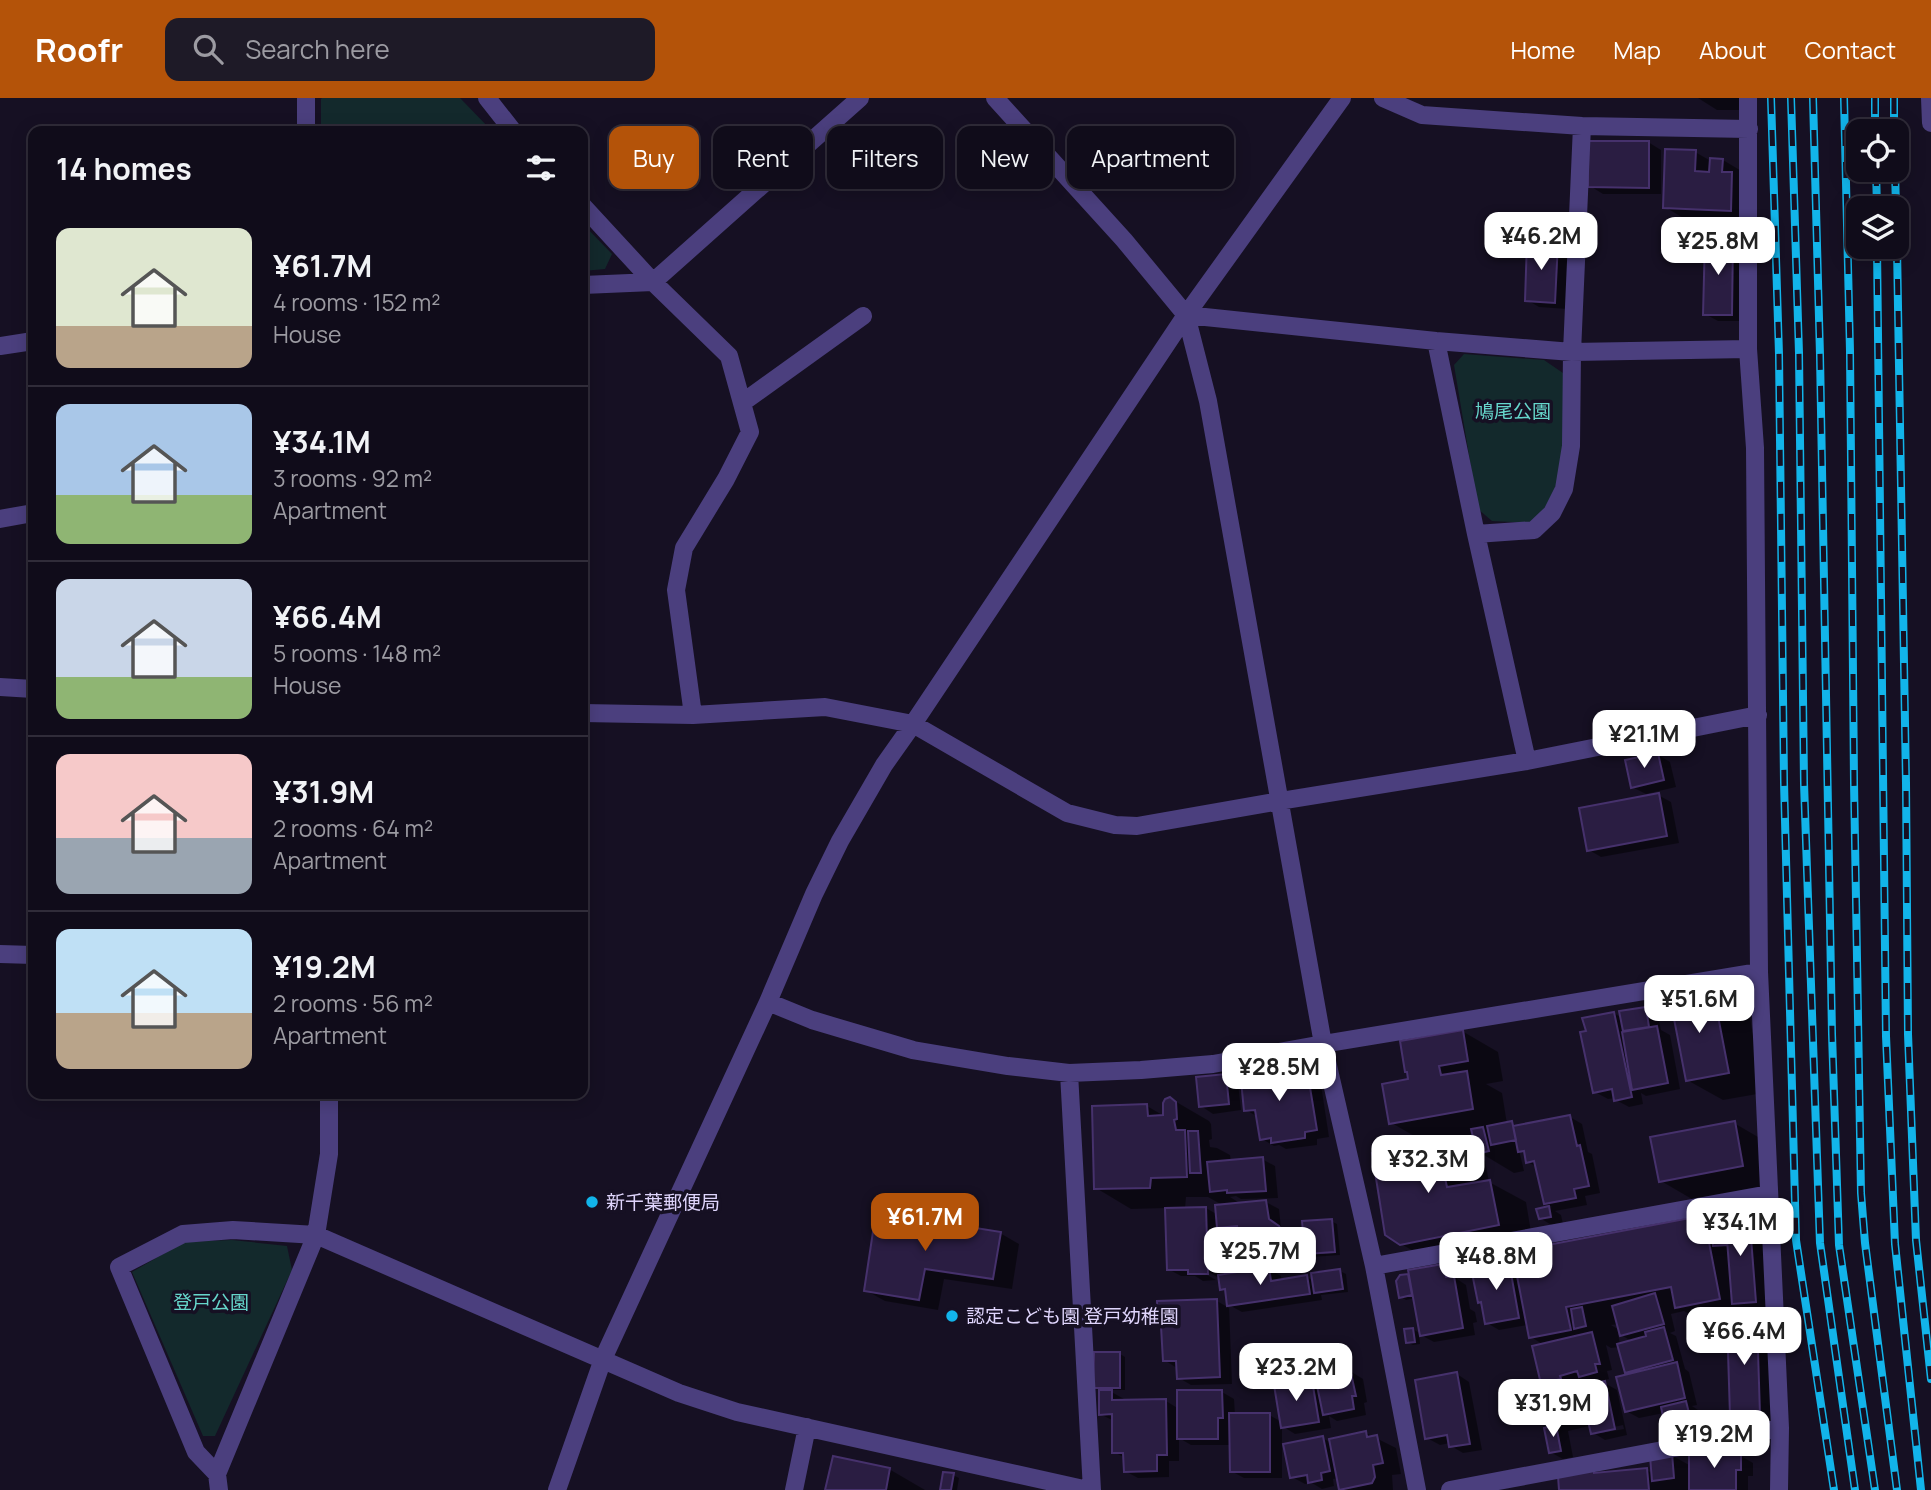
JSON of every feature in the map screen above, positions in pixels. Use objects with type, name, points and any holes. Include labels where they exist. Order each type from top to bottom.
[{"type":"street","points":[[306,98],[306,126]]},
{"type":"street","points":[[487,98],[509,126]]},
{"type":"street","points":[[588,285],[653,282],[860,98]]},
{"type":"street","points":[[995,98],[1125,240],[1186,315],[1208,401],[1323,1044],[1374,1266],[1417,1490]]},
{"type":"street","points":[[557,1490],[603,1359],[768,1002],[814,894],[841,841],[884,765],[1186,315],[1342,98]]},
{"type":"street","points":[[1383,98],[1422,115],[1581,125],[1748,129]]},
{"type":"street","points":[[1748,98],[1748,348],[1755,448],[1759,972],[1780,1428],[1779,1490]]},
{"type":"street","points":[[1930,98],[1931,123]]},
{"type":"street","points":[[1476,534],[1534,530],[1552,513],[1564,489],[1571,446],[1581,125]]},
{"type":"street","points":[[588,211],[653,282],[729,356],[750,432],[726,479],[684,548],[676,590],[693,715]]},
{"type":"street","points":[[1186,315],[1572,352],[1748,348]]},
{"type":"street","points":[[742,403],[863,316]]},
{"type":"street","points":[[1436,341],[1527,761]]},
{"type":"street","points":[[0,346],[28,342]]},
{"type":"street","points":[[0,519],[28,514]]},
{"type":"street","points":[[0,687],[28,689]]},
{"type":"street","points":[[588,713],[693,715],[825,707],[913,724],[1067,813],[1115,825],[1137,826],[1527,761],[1758,715]]},
{"type":"street","points":[[0,954],[28,955]]},
{"type":"street","points":[[768,1002],[812,1020],[913,1050],[1069,1073],[1213,1064],[1759,972]]},
{"type":"street","points":[[218,1482],[196,1452],[119,1266],[183,1234],[233,1230],[316,1235],[679,1393],[737,1412],[1090,1490],[1069,1073]]},
{"type":"street","points":[[218,1482],[316,1235],[329,1154],[329,1099]]},
{"type":"street","points":[[1374,1266],[1769,1194]]},
{"type":"street","points":[[794,1490],[807,1427]]},
{"type":"street","points":[[1450,1490],[1780,1428]]},
{"type":"green space","points":[[460,98],[487,126],[321,126],[321,99]]},
{"type":"green space","points":[[588,229],[612,254],[605,269],[588,271]]},
{"type":"green space","name":"鳩尾公園","points":[[1464,354],[1544,360],[1563,373],[1565,443],[1560,479],[1547,508],[1531,523],[1492,521],[1478,509],[1454,365]]},
{"type":"green space","name":"登戸公園","points":[[232,1240],[287,1246],[292,1270],[215,1436],[203,1436],[132,1272],[184,1242]]},
{"type":"building","points":[[1588,141],[1649,141],[1649,188],[1588,187]]},
{"type":"building","points":[[1665,149],[1696,150],[1695,171],[1709,172],[1710,158],[1723,159],[1722,172],[1732,172],[1731,211],[1663,208]]},
{"type":"building","points":[[1705,238],[1733,239],[1732,315],[1703,315]]},
{"type":"building","points":[[1527,241],[1558,242],[1555,303],[1525,301]]},
{"type":"building","points":[[1658,753],[1664,780],[1631,788],[1625,760]]},
{"type":"building","points":[[1659,793],[1667,836],[1587,851],[1579,808]]},
{"type":"building","points":[[1713,990],[1729,1073],[1686,1081],[1670,998]]},
{"type":"building","points":[[1646,1007],[1649,1027],[1623,1031],[1619,1011]]},
{"type":"building","points":[[1614,1012],[1632,1097],[1614,1101],[1612,1089],[1593,1093],[1580,1032],[1586,1031],[1582,1018]]},
{"type":"building","points":[[1657,1026],[1668,1083],[1632,1090],[1622,1032]]},
{"type":"building","points":[[1463,1030],[1468,1061],[1439,1066],[1441,1075],[1467,1071],[1473,1109],[1389,1124],[1382,1084],[1408,1079],[1400,1041]]},
{"type":"building","points":[[1261,1066],[1262,1073],[1307,1069],[1317,1130],[1305,1132],[1305,1138],[1271,1143],[1271,1138],[1260,1140],[1255,1110],[1244,1111],[1240,1070]]},
{"type":"building","points":[[1226,1074],[1229,1104],[1199,1107],[1196,1077]]},
{"type":"building","points":[[1170,1097],[1176,1102],[1176,1130],[1185,1130],[1187,1177],[1151,1178],[1150,1188],[1094,1189],[1092,1106],[1147,1104],[1148,1116],[1163,1115],[1163,1103]]},
{"type":"building","points":[[1570,1115],[1589,1186],[1574,1189],[1576,1198],[1544,1204],[1534,1161],[1526,1163],[1524,1151],[1518,1152],[1513,1126]]},
{"type":"building","points":[[1512,1121],[1516,1140],[1491,1145],[1487,1126]]},
{"type":"building","points":[[1735,1121],[1743,1166],[1659,1182],[1650,1137]]},
{"type":"building","points":[[1483,1127],[1489,1151],[1477,1154],[1471,1129]]},
{"type":"building","points":[[1188,1131],[1198,1131],[1201,1173],[1190,1173]]},
{"type":"building","points":[[1449,1138],[1455,1167],[1443,1169],[1447,1187],[1490,1180],[1499,1225],[1400,1245],[1385,1235],[1372,1153]]},
{"type":"building","points":[[1263,1157],[1266,1191],[1210,1192],[1207,1162]]},
{"type":"building","points":[[1266,1200],[1269,1219],[1282,1231],[1281,1244],[1291,1244],[1293,1263],[1221,1269],[1219,1246],[1239,1244],[1237,1226],[1217,1228],[1215,1205]]},
{"type":"building","points":[[1549,1206],[1551,1217],[1539,1219],[1536,1209]]},
{"type":"building","points":[[1206,1207],[1208,1274],[1167,1270],[1165,1208]]},
{"type":"building","points":[[876,1212],[1001,1232],[993,1279],[925,1269],[919,1300],[864,1291]]},
{"type":"building","points":[[1749,1212],[1756,1302],[1732,1304],[1725,1214]]},
{"type":"building","points":[[1724,1217],[1727,1245],[1713,1246],[1710,1219]]},
{"type":"building","points":[[1690,1218],[1695,1240],[1708,1237],[1720,1299],[1675,1308],[1671,1287],[1566,1307],[1571,1330],[1529,1338],[1516,1271],[1525,1269],[1521,1250]]},
{"type":"building","points":[[1332,1219],[1335,1252],[1305,1254],[1302,1221]]},
{"type":"building","points":[[1509,1262],[1519,1318],[1485,1324],[1471,1268]]},
{"type":"building","points":[[1443,1264],[1446,1277],[1454,1276],[1463,1328],[1420,1336],[1408,1270]]},
{"type":"building","points":[[1269,1267],[1271,1281],[1307,1275],[1310,1294],[1227,1306],[1225,1289],[1220,1290],[1218,1275]]},
{"type":"building","points":[[1340,1269],[1343,1289],[1314,1293],[1311,1273]]},
{"type":"building","points":[[1408,1274],[1412,1295],[1399,1298],[1396,1281],[1400,1275]]},
{"type":"building","points":[[1655,1293],[1664,1324],[1620,1336],[1612,1306]]},
{"type":"building","points":[[1217,1299],[1220,1377],[1177,1379],[1176,1361],[1163,1361],[1157,1301]]},
{"type":"building","points":[[1582,1307],[1586,1326],[1574,1329],[1571,1309]]},
{"type":"building","points":[[1757,1319],[1760,1415],[1730,1416],[1727,1320]]},
{"type":"building","points":[[1664,1327],[1673,1360],[1625,1373],[1617,1344],[1646,1336],[1645,1332]]},
{"type":"building","points":[[1413,1328],[1415,1342],[1406,1343],[1404,1329]]},
{"type":"building","points":[[1592,1332],[1600,1364],[1595,1364],[1597,1372],[1579,1377],[1577,1371],[1541,1384],[1532,1346]]},
{"type":"building","points":[[1094,1352],[1120,1352],[1120,1388],[1093,1388]]},
{"type":"building","points":[[1677,1362],[1685,1398],[1625,1412],[1616,1377]]},
{"type":"building","points":[[1350,1369],[1356,1396],[1352,1396],[1354,1409],[1323,1415],[1315,1376]]},
{"type":"building","points":[[1457,1372],[1470,1444],[1449,1447],[1447,1435],[1425,1439],[1415,1380]]},
{"type":"building","points":[[1561,1379],[1564,1389],[1545,1393],[1543,1383]]},
{"type":"building","points":[[1312,1380],[1319,1422],[1281,1428],[1274,1385]]},
{"type":"building","points":[[1605,1381],[1615,1429],[1591,1434],[1588,1421],[1579,1423],[1579,1419],[1550,1425],[1544,1394]]},
{"type":"building","points":[[1099,1390],[1112,1390],[1112,1400],[1166,1399],[1167,1455],[1157,1455],[1157,1471],[1124,1472],[1123,1453],[1112,1453],[1112,1414],[1099,1415]]},
{"type":"building","points":[[1177,1390],[1222,1390],[1223,1418],[1218,1418],[1218,1439],[1177,1439]]},
{"type":"building","points":[[1686,1401],[1692,1425],[1666,1431],[1661,1407]]},
{"type":"building","points":[[1229,1413],[1270,1413],[1270,1472],[1230,1472]]},
{"type":"building","points":[[1556,1425],[1561,1451],[1549,1453],[1544,1428]]},
{"type":"building","points":[[1366,1431],[1367,1437],[1377,1435],[1383,1463],[1373,1465],[1375,1477],[1372,1483],[1339,1490],[1329,1439]]},
{"type":"building","points":[[1323,1436],[1330,1471],[1321,1473],[1322,1480],[1308,1483],[1307,1475],[1290,1478],[1283,1444]]},
{"type":"building","points":[[1734,1450],[1734,1454],[1741,1454],[1741,1470],[1736,1470],[1736,1490],[1689,1490],[1689,1451]]},
{"type":"building","points":[[1672,1453],[1674,1478],[1652,1481],[1650,1456]]},
{"type":"building","points":[[833,1456],[890,1468],[886,1490],[825,1490]]},
{"type":"building","points":[[1594,1468],[1594,1473],[1647,1468],[1649,1490],[1559,1490],[1558,1476]]},
{"type":"building","points":[[943,1472],[954,1473],[951,1490],[940,1490]]},
{"type":"railway","points":[[1771,98],[1779,354],[1784,782],[1796,1240],[1834,1490]]},
{"type":"railway","points":[[1791,98],[1799,353],[1804,783],[1820,1243],[1855,1490]]},
{"type":"railway","points":[[1813,98],[1832,1034],[1839,1245],[1875,1490]]},
{"type":"railway","points":[[1844,98],[1861,1193],[1897,1490]]},
{"type":"railway","points":[[1875,98],[1875,119]]},
{"type":"railway","points":[[1894,98],[1894,119]]},
{"type":"railway","points":[[1876,182],[1877,196]]},
{"type":"railway","points":[[1895,182],[1896,196]]},
{"type":"railway","points":[[1877,259],[1886,1036],[1895,1244],[1921,1490]]},
{"type":"railway","points":[[1897,259],[1908,1034],[1916,1240],[1931,1379]]},
{"type":"place","name":"新千葉郵便局","points":[[592,1202]]},
{"type":"place","name":"認定こども園 登戸幼稚園","points":[[952,1316]]}]
